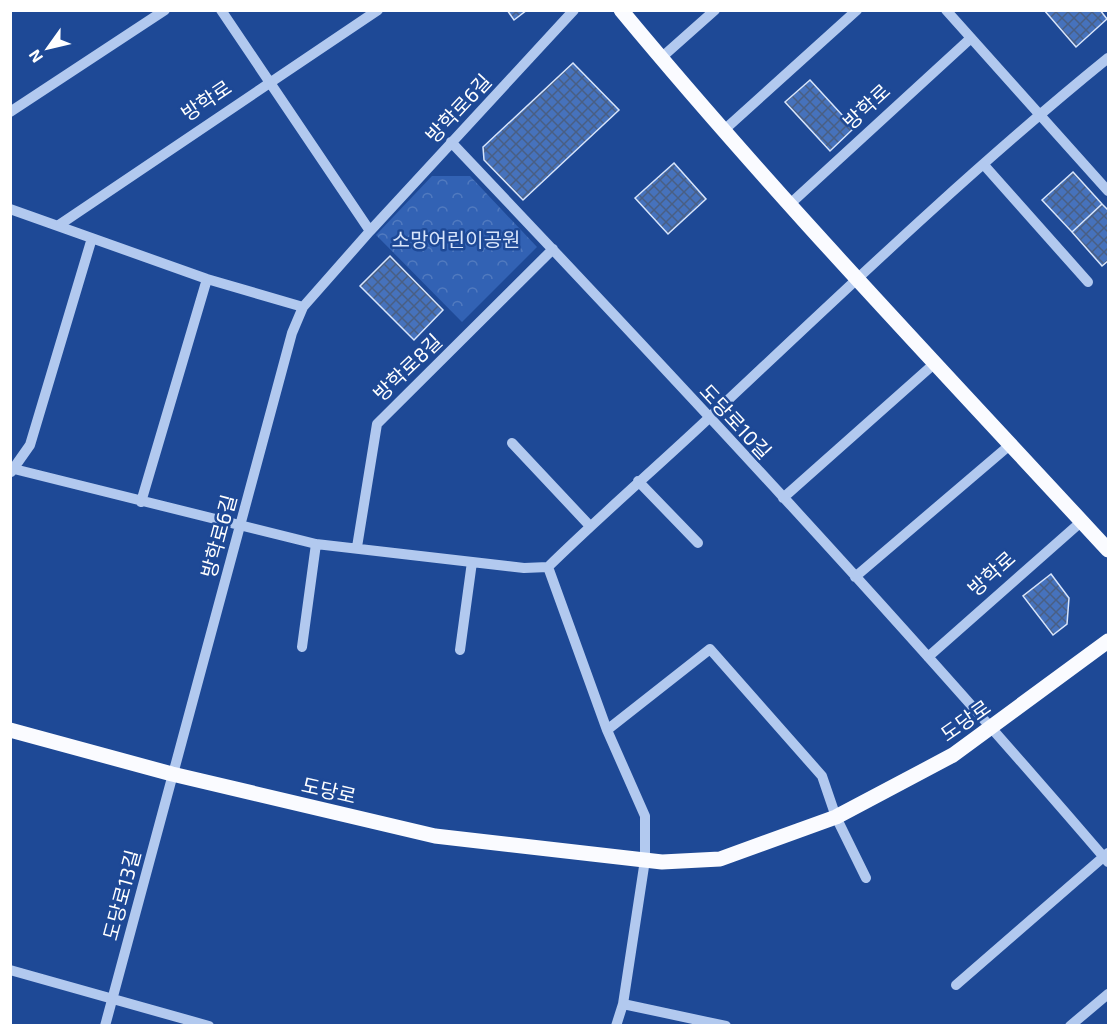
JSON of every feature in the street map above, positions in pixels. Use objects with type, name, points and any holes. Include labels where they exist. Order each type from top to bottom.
[{"type":"main road","points":[[621,10],[723,131],[1108,550]]},
{"type":"main road","name":"도당로","points":[[10,730],[172,774],[435,836],[670,862],[720,858],[836,817],[953,755],[1108,641]]},
{"type":"street","points":[[10,112],[165,10]]},
{"type":"street","points":[[221,10],[268,83],[370,231]]},
{"type":"street","name":"방학로","points":[[59,225],[378,10]]},
{"type":"street","name":"방학로6길","points":[[172,774],[292,333],[303,308],[370,231],[574,10]]},
{"type":"street","points":[[661,58],[715,10]]},
{"type":"street","points":[[723,131],[857,10]]},
{"type":"street","points":[[946,10],[1108,191]]},
{"type":"street","name":"방학로","points":[[790,204],[971,38]]},
{"type":"street","points":[[92,238],[30,445],[11,470],[316,544],[524,568],[548,567],[589,525],[709,418],[856,278],[1108,58]]},
{"type":"street","name":"도당로10길","points":[[452,142],[783,498],[1107,857]]},
{"type":"street","points":[[984,165],[1088,282]]},
{"type":"street","points":[[10,209],[207,279],[303,308]]},
{"type":"street","name":"방학로8길","points":[[357,547],[377,424],[553,249]]},
{"type":"street","points":[[141,502],[207,279]]},
{"type":"street","points":[[783,498],[935,363]]},
{"type":"street","points":[[512,443],[589,525]]},
{"type":"street","points":[[855,577],[1011,444]]},
{"type":"street","points":[[639,481],[698,543]]},
{"type":"street","name":"방학로","points":[[928,657],[1082,521]]},
{"type":"street","points":[[302,647],[316,544]]},
{"type":"street","points":[[460,650],[472,562]]},
{"type":"street","points":[[548,567],[608,730],[645,816],[645,860],[623,1004],[616,1026]]},
{"type":"street","points":[[608,730],[710,649],[822,776],[836,817],[866,878]]},
{"type":"street","name":"도당로13길","points":[[105,1026],[172,774]]},
{"type":"street","points":[[956,985],[1107,857]]},
{"type":"street","points":[[10,970],[209,1026]]},
{"type":"street","points":[[1070,1026],[1108,994]]},
{"type":"street","points":[[623,1004],[726,1026]]},
{"type":"green space","name":"소망어린이공원","points":[[432,176],[470,176],[537,247],[462,322],[376,235]]},
{"type":"building","points":[[507,10],[527,10],[514,20]]},
{"type":"building","points":[[1044,10],[1100,10],[1107,19],[1076,47]]},
{"type":"building","points":[[573,63],[619,110],[523,200],[484,160],[483,147]]},
{"type":"building","points":[[810,80],[854,128],[830,151],[785,102]]},
{"type":"building","points":[[674,163],[706,199],[668,234],[635,198]]},
{"type":"building","points":[[1073,172],[1102,204],[1072,232],[1042,200]]},
{"type":"building","points":[[1102,204],[1108,210],[1108,261],[1102,266],[1072,232]]},
{"type":"building","points":[[390,256],[443,310],[414,340],[360,286]]},
{"type":"building","points":[[1051,574],[1069,598],[1067,624],[1053,635],[1023,596]]}]
